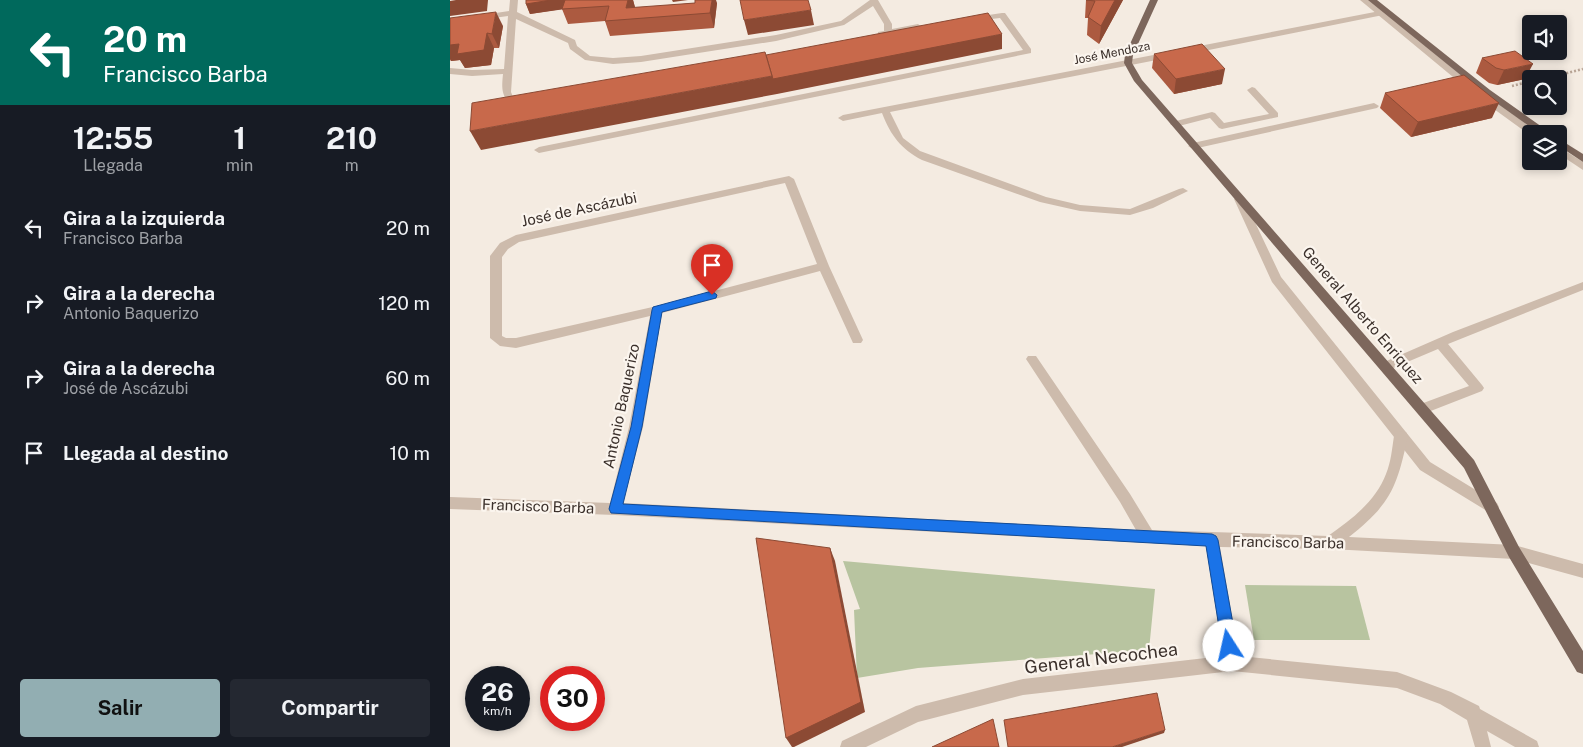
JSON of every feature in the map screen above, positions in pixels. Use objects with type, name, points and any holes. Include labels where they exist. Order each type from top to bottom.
[{"type":"main road","points":[[1128,63],[1134,42],[1154,0]]},
{"type":"main road","points":[[1372,0],[1382,13],[1534,125]]},
{"type":"main road","name":"General Alberto Enriquez","points":[[1128,63],[1138,81],[1238,199],[1386,366],[1469,464],[1514,552],[1583,666]]},
{"type":"main road","points":[[1567,148],[1583,159]]},
{"type":"street","points":[[514,0],[506,92],[510,99],[523,101],[532,99]]},
{"type":"street","points":[[1364,0],[1479,94],[1522,125]]},
{"type":"street","points":[[450,22],[513,13],[572,42],[573,47],[588,58],[613,61],[642,59],[766,39],[844,23],[874,1],[888,24],[888,32]]},
{"type":"street","name":"José Mendoza","points":[[843,118],[1382,13]]},
{"type":"street","points":[[539,150],[1028,51],[1002,15],[964,21]]},
{"type":"street","points":[[868,36],[926,26]]},
{"type":"street","points":[[450,71],[472,73],[508,71]]},
{"type":"street","points":[[1175,124],[1212,115],[1222,126],[1275,115],[1252,90]]},
{"type":"street","points":[[1194,146],[1374,106]]},
{"type":"street","points":[[885,110],[899,142],[910,151],[1044,200],[1080,208],[1130,212],[1183,191]]},
{"type":"street","points":[[1567,156],[1583,167]]},
{"type":"street","name":"José de Ascázubi","points":[[823,266],[657,310],[516,343],[504,343],[496,338],[496,256],[504,246],[516,238],[789,179],[823,266],[858,340]]},
{"type":"street","points":[[1238,199],[1276,279],[1425,466],[1492,507]]},
{"type":"street","points":[[1386,366],[1583,286]]},
{"type":"street","name":"Antonio Baquerizo","points":[[615,509],[636,427],[657,310]]},
{"type":"street","points":[[1423,409],[1478,388],[1440,343]]},
{"type":"street","points":[[1032,359],[1125,498],[1148,537]]},
{"type":"street","points":[[1332,542],[1355,525],[1378,502],[1392,475],[1401,436]]},
{"type":"street","name":"Francisco Barba","points":[[450,503],[615,509],[1212,540],[1332,542],[1514,552],[1583,572]]},
{"type":"street","points":[[1212,540],[1232,663]]},
{"type":"street","name":"General Necochea","points":[[848,747],[916,714],[1023,686],[1232,663],[1397,680],[1445,698],[1473,712],[1531,747]]},
{"type":"street","points":[[1473,712],[1482,747]]},
{"type":"path","points":[[1567,73],[1583,69]]},
{"type":"green space","points":[[843,561],[1155,589],[1149,650],[918,668],[857,678],[854,610],[860,609]]},
{"type":"green space","points":[[1245,585],[1356,586],[1370,640],[1254,640]]},
{"type":"building","points":[[526,0],[551,0],[526,4]]},
{"type":"building","points":[[565,0],[628,0],[626,8],[695,3],[695,0],[712,0],[710,13],[605,21],[609,6],[562,9]]},
{"type":"building","points":[[740,0],[808,0],[811,10],[744,20]]},
{"type":"building","points":[[1086,0],[1115,0],[1101,26],[1088,17],[1095,1]]},
{"type":"building","points":[[496,12],[492,34],[487,33],[484,50],[457,54],[459,44],[450,45],[450,18]]},
{"type":"building","points":[[988,13],[1002,34],[773,79],[766,55]]},
{"type":"building","points":[[1202,44],[1225,69],[1176,79],[1154,54]]},
{"type":"building","points":[[1515,51],[1522,56],[1522,60],[1527,60],[1533,64],[1504,70],[1496,68],[1482,58]]},
{"type":"building","points":[[765,52],[772,76],[470,131],[472,103]]},
{"type":"building","points":[[1464,75],[1499,103],[1418,122],[1385,93]]},
{"type":"building","points":[[756,538],[830,548],[861,702],[786,738]]},
{"type":"building","points":[[1157,693],[1165,730],[1112,747],[1008,747],[1004,720]]},
{"type":"building","points":[[993,719],[999,747],[932,747]]},
{"type":"route","points":[[712,295],[657,310],[636,427],[615,509],[1212,540],[1229,646]]}]
